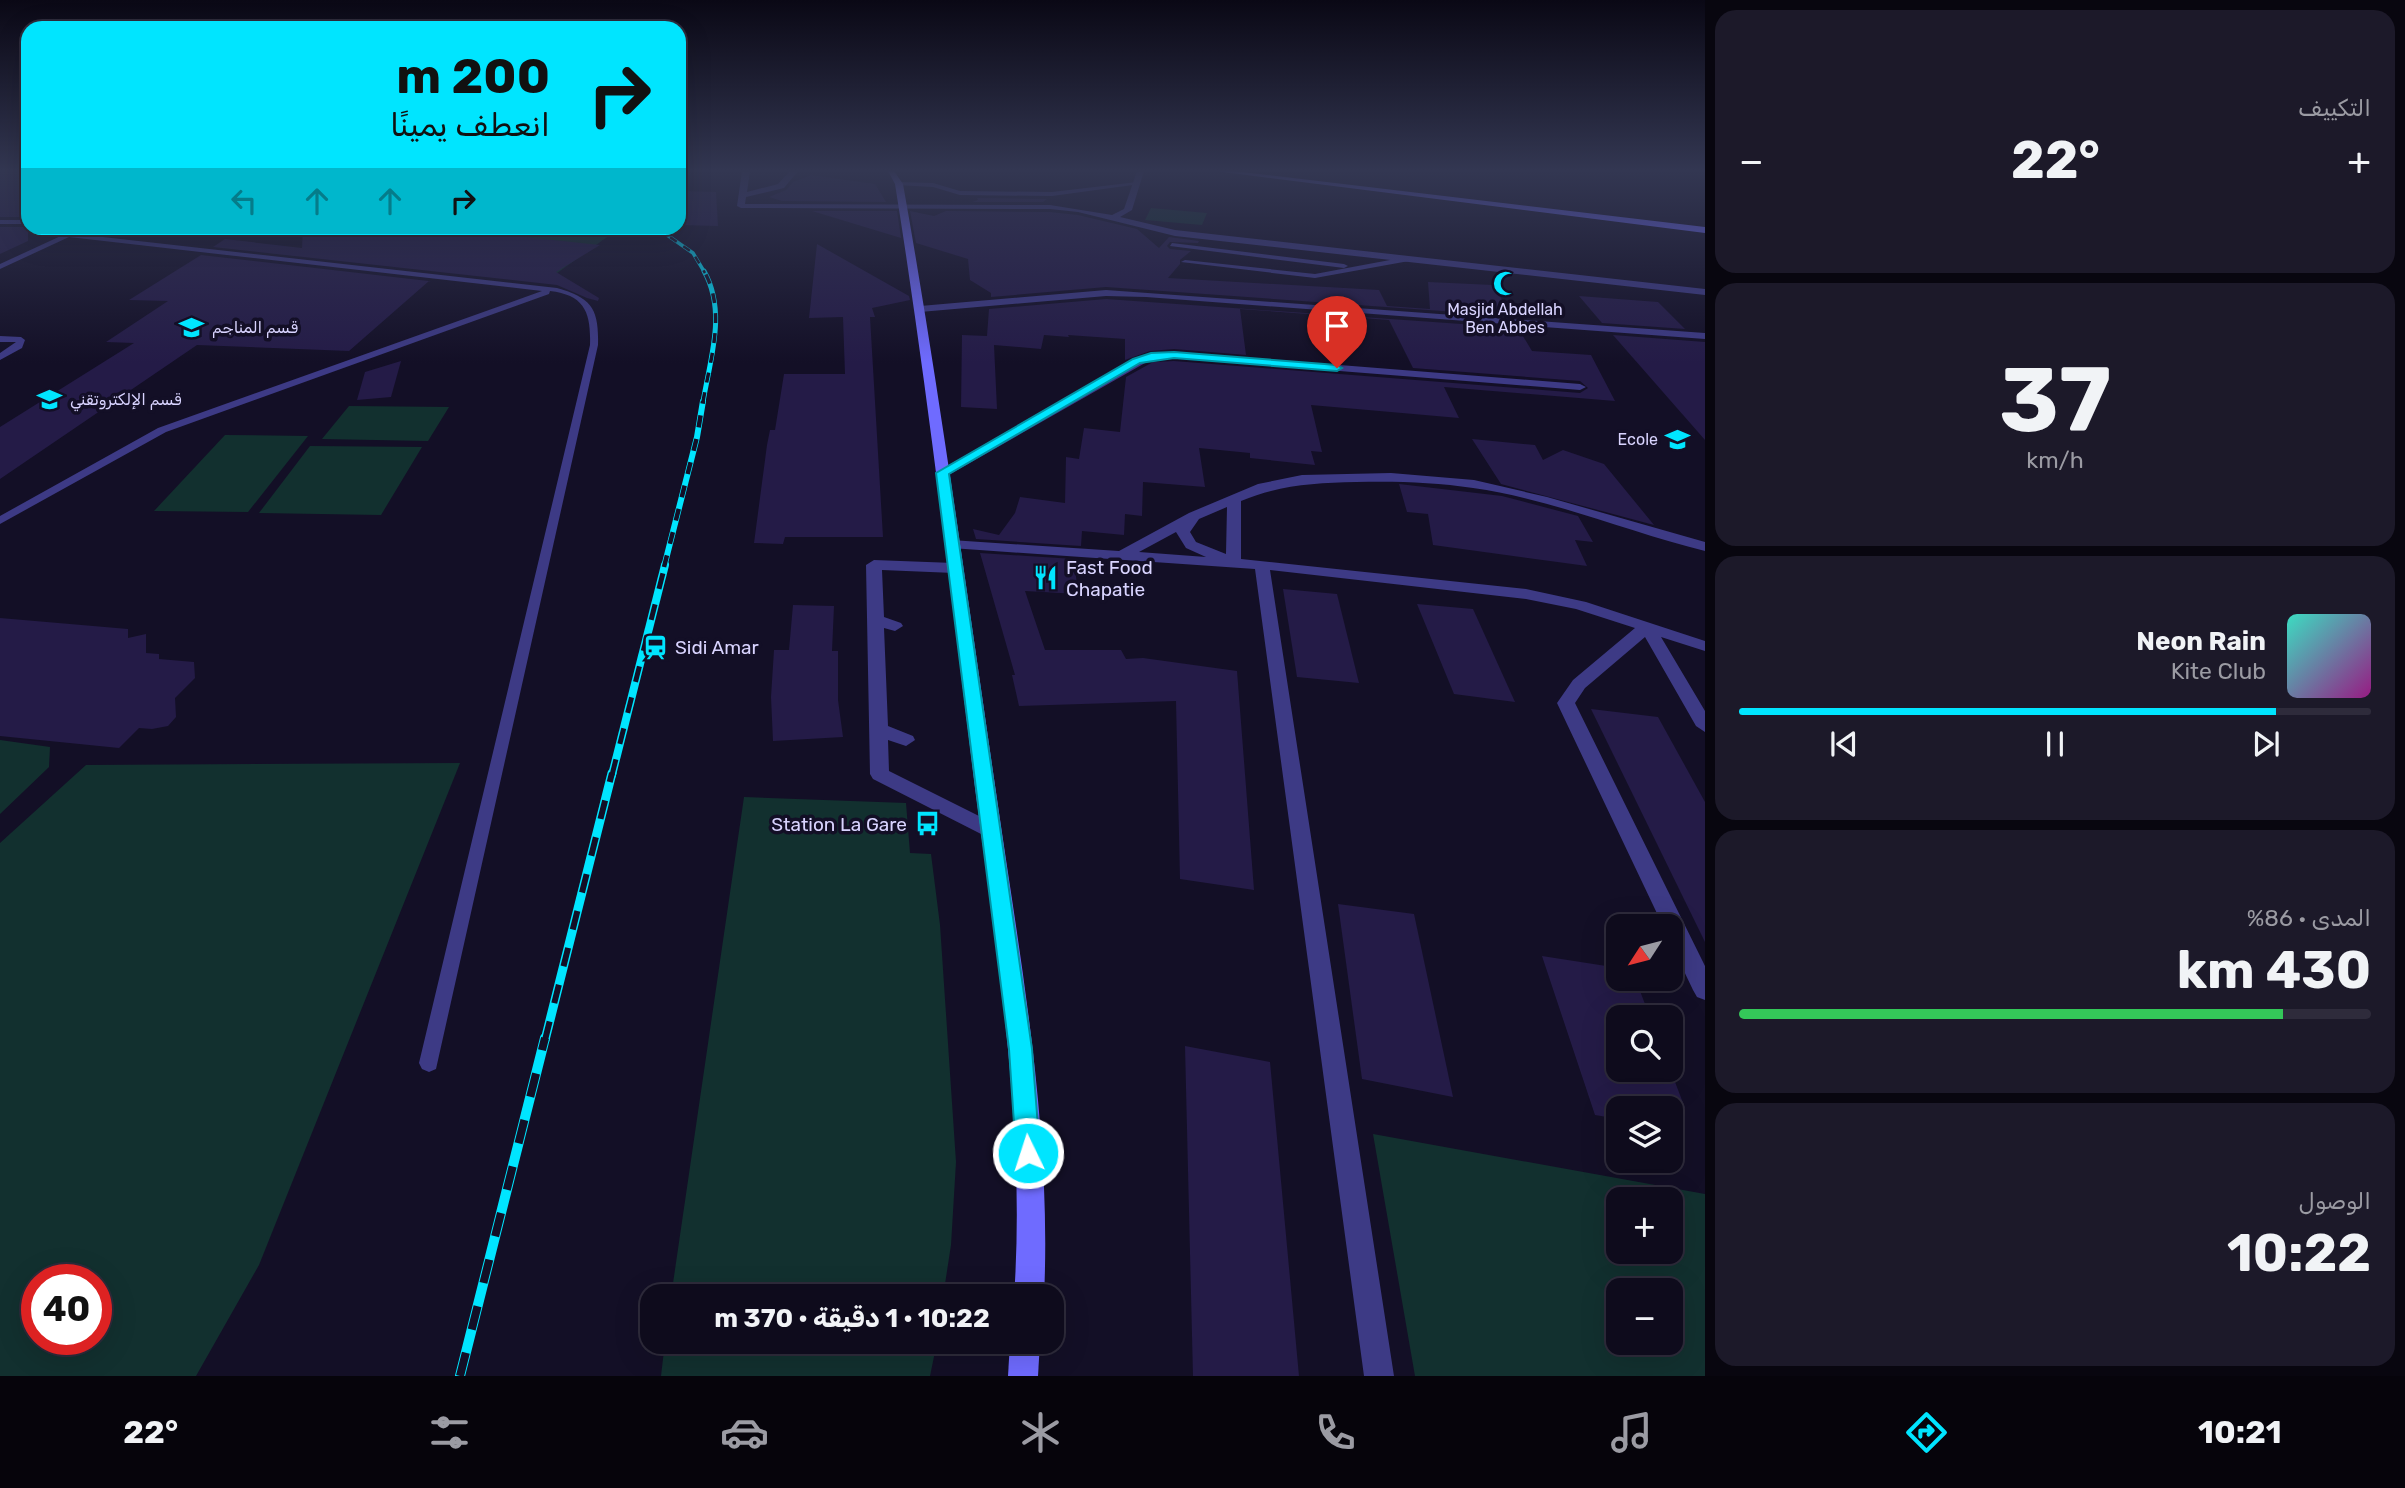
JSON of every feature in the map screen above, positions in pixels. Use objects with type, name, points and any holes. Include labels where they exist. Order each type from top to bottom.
[{"type":"street","points":[[907,235],[1021,1049],[1033,1232],[1029,1284]]},
{"type":"street","points":[[1195,235],[1705,292]]},
{"type":"street","points":[[919,309],[1106,293],[1146,294],[1705,336]]},
{"type":"street","points":[[942,473],[1137,361],[1151,356],[1174,355],[1580,387]]},
{"type":"street","points":[[1123,555],[1194,516],[1264,487],[1302,479],[1391,477],[1474,484],[1542,500],[1705,547]]},
{"type":"street","points":[[1233,563],[1234,501]]},
{"type":"street","points":[[1194,516],[1183,532],[1191,545],[1233,563]]},
{"type":"street","points":[[951,544],[1262,565],[1526,594],[1580,605],[1705,646]]},
{"type":"street","points":[[954,568],[874,565],[880,774],[990,831]]},
{"type":"street","points":[[1262,565],[1379,1376]]},
{"type":"street","points":[[876,620],[895,626]]},
{"type":"street","points":[[1647,627],[1705,726]]},
{"type":"street","points":[[1647,627],[1579,684],[1566,704],[1705,990]]},
{"type":"street","points":[[879,729],[906,740]]},
{"type":"street","points":[[1023,1376],[1025,1354]]},
{"type":"lane","points":[[0,267],[68,235]]},
{"type":"lane","points":[[70,235],[551,290],[580,298],[592,309],[595,325],[594,345],[429,1063]]},
{"type":"lane","points":[[1172,245],[1358,267]]},
{"type":"lane","points":[[1185,262],[1302,275],[1406,258]]},
{"type":"lane","points":[[0,521],[162,430],[551,290]]},
{"type":"lane","points":[[0,339],[21,340],[19,346],[0,357]]},
{"type":"green space","points":[[372,235],[610,235],[546,281],[330,258]]},
{"type":"green space","points":[[349,406],[449,407],[428,441],[322,439]]},
{"type":"green space","points":[[225,435],[308,436],[248,512],[154,511]]},
{"type":"green space","points":[[310,446],[422,447],[381,515],[259,513]]},
{"type":"green space","points":[[0,740],[50,747],[49,767],[0,814]]},
{"type":"green space","points":[[460,763],[259,1265],[196,1376],[0,1376],[0,843],[86,765]]},
{"type":"green space","points":[[744,797],[906,803],[910,853],[931,854],[940,925],[956,1162],[951,1245],[945,1284],[673,1284]]},
{"type":"green space","points":[[1373,1134],[1666,1187],[1606,1187],[1606,1264],[1683,1264],[1683,1190],[1705,1194],[1705,1376],[1415,1376]]},
{"type":"green space","points":[[664,1354],[935,1354],[930,1376],[661,1376]]},
{"type":"building","points":[[0,235],[28,235],[28,241],[0,254]]},
{"type":"building","points":[[303,235],[507,235],[600,245],[556,272],[599,298],[598,301],[587,298],[557,285],[213,247],[225,239],[302,248]]},
{"type":"building","points":[[915,235],[1144,235],[1159,248],[1169,237],[1199,241],[1170,242],[1167,246],[1170,249],[1191,251],[1180,260],[1180,264],[1168,278],[1379,290],[1387,306],[1430,309],[1428,282],[1493,285],[1512,316],[1106,287],[991,297],[991,293],[970,280],[968,259],[916,243]]},
{"type":"building","points":[[817,244],[909,296],[910,300],[872,308],[875,317],[870,317],[883,537],[785,537],[783,544],[754,543],[767,445],[770,430],[775,430],[784,374],[845,374],[843,317],[809,318]]},
{"type":"building","points":[[201,255],[429,281],[349,351],[197,345],[0,479],[0,427],[134,343],[106,342],[168,301],[129,300]]},
{"type":"building","points":[[1579,296],[1658,302],[1685,329],[1602,323]]},
{"type":"building","points":[[1106,299],[1518,328],[1532,351],[1591,355],[1615,401],[1444,387],[1459,418],[1311,405],[1322,452],[1311,451],[1315,465],[1250,458],[1250,453],[1199,448],[1205,487],[1143,482],[1142,516],[1125,514],[1124,535],[1082,531],[1081,546],[976,539],[973,529],[999,535],[1015,513],[1020,497],[1065,503],[1066,457],[1079,459],[1084,428],[1120,432],[1126,377],[1153,362],[1174,361],[1580,393],[1588,388],[1580,381],[1413,368],[1389,320],[1240,309],[1246,355],[1174,349],[1150,351],[1125,360],[1125,339],[1068,335],[1069,337],[1044,335],[1041,349],[994,345],[997,409],[961,407],[962,335],[987,336],[989,309]]},
{"type":"building","points":[[1613,335],[1705,342],[1705,440]]},
{"type":"building","points":[[401,361],[391,397],[357,400],[365,372]]},
{"type":"building","points":[[1472,439],[1535,445],[1543,460],[1563,450],[1604,464],[1654,525],[1501,484]]},
{"type":"building","points":[[1399,484],[1502,496],[1578,516],[1593,542],[1575,540],[1587,566],[1433,545],[1428,514],[1407,512]]},
{"type":"building","points":[[980,553],[1074,559],[1078,594],[1025,591],[1045,650],[1121,650],[1126,659],[1143,658],[1237,671],[1254,890],[1180,879],[1176,701],[1019,706],[1012,675],[1015,675]]},
{"type":"building","points":[[1283,589],[1337,594],[1359,683],[1297,677]]},
{"type":"building","points":[[1417,604],[1473,609],[1515,702],[1454,694]]},
{"type":"building","points":[[793,605],[834,606],[832,651],[838,651],[838,700],[843,737],[773,741],[771,697],[774,650],[789,650]]},
{"type":"building","points":[[0,618],[128,629],[128,638],[146,634],[146,653],[159,654],[159,659],[194,662],[195,678],[175,698],[176,717],[168,726],[139,728],[119,748],[0,736]]},
{"type":"building","points":[[1591,709],[1658,717],[1705,802],[1705,942]]},
{"type":"building","points":[[1338,904],[1414,914],[1453,1097],[1362,1079]]},
{"type":"building","points":[[1542,956],[1606,966],[1606,991],[1640,991],[1645,1005],[1606,1005],[1606,1082],[1675,1082],[1680,1096],[1606,1096],[1606,1117],[1595,1115]]},
{"type":"building","points":[[1185,1046],[1270,1062],[1299,1376],[1193,1376]]},
{"type":"railway","points":[[667,235],[693,253],[705,272]]},
{"type":"railway","points":[[703,402],[716,319],[715,303],[705,272]]},
{"type":"railway","points":[[664,567],[697,437],[703,401]]},
{"type":"railway","points":[[612,775],[665,565]]},
{"type":"railway","points":[[545,1040],[612,773]]},
{"type":"railway","points":[[460,1376],[545,1038]]},
{"type":"place","name":"Masjid Abdellah Ben Abbes","points":[[1505,283]]},
{"type":"place","name":"قسم المناجم","points":[[192,327]]},
{"type":"place","name":"قسم الإلكتروتقني","points":[[50,399]]},
{"type":"place","name":"Ecole","points":[[1678,439]]},
{"type":"place","name":"Fast Food Chapatie","points":[[1046,578]]},
{"type":"place","name":"Sidi Amar","points":[[655,647]]},
{"type":"place","name":"Station La Gare","points":[[927,824]]},
{"type":"route","points":[[1028,1153],[1021,1049],[942,473],[1137,361],[1151,356],[1174,355],[1337,368]]}]
